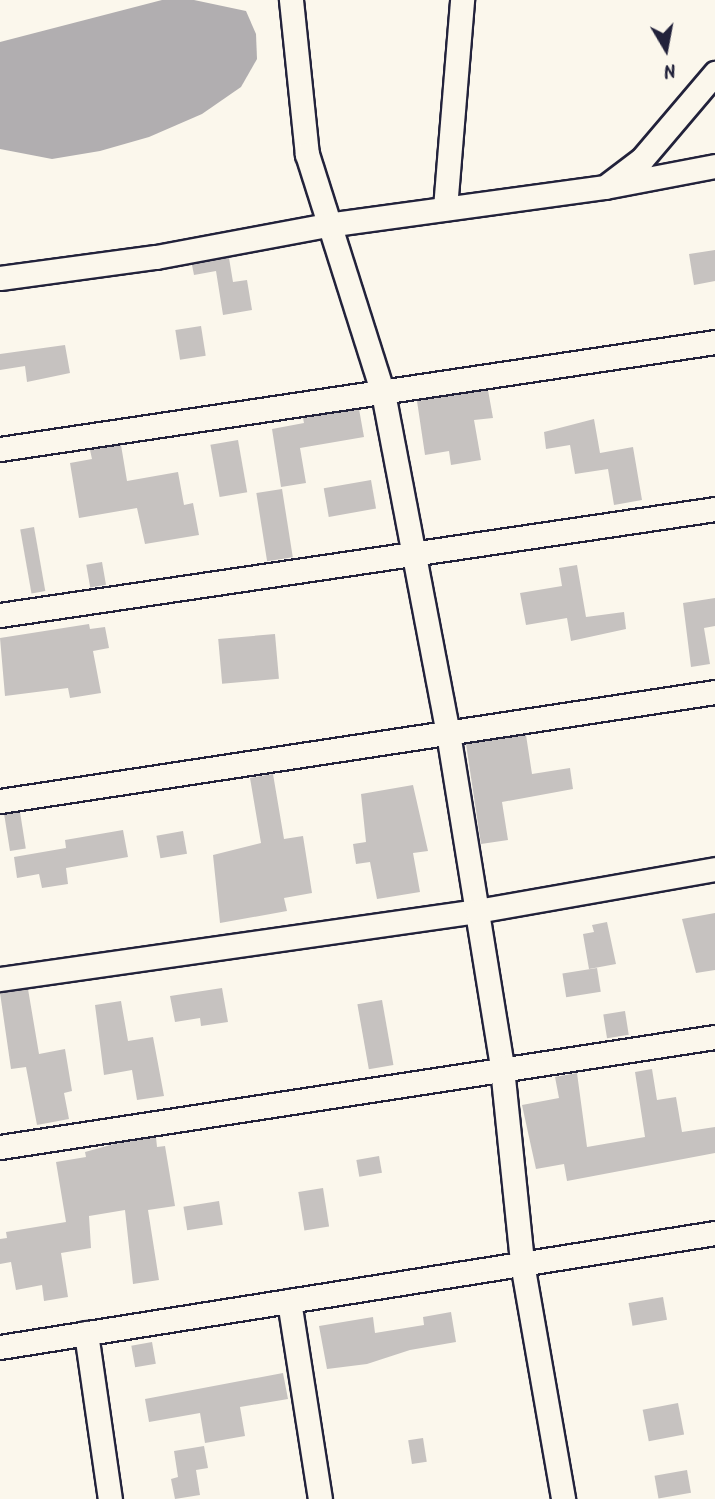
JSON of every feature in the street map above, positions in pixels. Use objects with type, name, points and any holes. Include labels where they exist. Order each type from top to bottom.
[{"type":"street","points":[[291,0],[307,154],[327,225],[383,393],[448,733],[502,1068],[522,1264],[563,1499]]},
{"type":"street","points":[[445,208],[462,0]]},
{"type":"street","points":[[605,187],[642,159],[715,73]]},
{"type":"street","points":[[0,278],[156,257],[327,225],[605,187],[715,166]]},
{"type":"street","points":[[0,449],[715,342]]},
{"type":"street","points":[[0,615],[715,509]]},
{"type":"street","points":[[0,801],[715,692]]},
{"type":"street","points":[[0,979],[477,911],[715,869]]},
{"type":"street","points":[[0,1147],[715,1037]]},
{"type":"street","points":[[0,1347],[715,1236]]},
{"type":"street","points":[[289,1301],[320,1499]]},
{"type":"street","points":[[86,1333],[110,1499]]},
{"type":"shaded area","points":[[162,0],[194,0],[246,11],[256,34],[257,59],[241,87],[202,114],[149,137],[100,151],[52,159],[0,149],[0,42]]},
{"type":"building","points":[[715,250],[715,281],[694,285],[689,254]]},
{"type":"building","points":[[229,258],[233,282],[247,280],[252,310],[223,315],[216,271],[194,275],[192,265]]},
{"type":"building","points":[[201,326],[206,356],[180,360],[175,330]]},
{"type":"building","points":[[65,345],[70,373],[27,382],[25,366],[0,370],[0,354]]},
{"type":"building","points":[[488,390],[493,418],[474,420],[481,460],[451,465],[449,451],[425,455],[417,401]]},
{"type":"building","points":[[359,409],[364,437],[300,448],[306,483],[281,487],[272,429],[304,423],[303,418]]},
{"type":"building","points":[[594,419],[600,453],[633,447],[642,500],[614,505],[608,469],[575,474],[570,445],[546,449],[544,432]]},
{"type":"building","points":[[238,440],[247,492],[220,497],[210,445]]},
{"type":"building","points":[[121,445],[127,481],[178,472],[184,505],[193,503],[199,535],[145,544],[137,508],[79,518],[70,463],[92,459],[90,450]]},
{"type":"building","points":[[371,480],[376,509],[329,517],[324,488]]},
{"type":"building","points":[[282,489],[293,557],[267,561],[256,493]]},
{"type":"building","points":[[34,527],[45,591],[31,593],[20,529]]},
{"type":"building","points":[[102,562],[106,585],[90,587],[86,565]]},
{"type":"building","points":[[577,565],[586,617],[624,612],[626,629],[571,641],[567,618],[526,625],[520,593],[562,586],[559,568]]},
{"type":"building","points":[[715,598],[715,626],[704,628],[710,664],[691,667],[683,603]]},
{"type":"building","points":[[89,624],[90,629],[105,627],[109,648],[93,651],[101,693],[70,698],[68,688],[5,696],[0,638]]},
{"type":"building","points":[[275,634],[279,679],[222,684],[218,639]]},
{"type":"building","points":[[526,735],[532,774],[570,768],[573,789],[502,802],[508,840],[481,844],[466,744]]},
{"type":"building","points":[[273,774],[284,839],[303,836],[312,893],[284,898],[287,911],[220,923],[213,855],[261,843],[250,778]]},
{"type":"building","points":[[413,785],[428,851],[413,853],[420,892],[377,899],[370,862],[356,864],[353,844],[366,842],[361,794]]},
{"type":"building","points":[[20,812],[26,849],[10,851],[4,815]]},
{"type":"building","points":[[123,830],[128,857],[66,868],[68,884],[42,888],[39,874],[17,878],[14,857],[66,848],[65,840]]},
{"type":"building","points":[[183,831],[187,854],[160,858],[156,836]]},
{"type":"building","points":[[715,913],[715,970],[696,973],[682,919]]},
{"type":"building","points":[[607,922],[616,964],[589,969],[583,934],[594,932],[592,925]]},
{"type":"building","points":[[597,968],[601,992],[566,997],[562,973]]},
{"type":"building","points":[[222,988],[228,1022],[201,1026],[200,1018],[175,1022],[170,996]]},
{"type":"building","points":[[28,989],[39,1054],[65,1049],[72,1091],[64,1093],[69,1119],[37,1125],[26,1067],[11,1069],[0,993]]},
{"type":"building","points":[[382,1000],[393,1065],[369,1069],[357,1004]]},
{"type":"building","points":[[121,1001],[128,1041],[153,1037],[164,1096],[137,1100],[132,1070],[104,1075],[95,1005]]},
{"type":"building","points":[[625,1011],[629,1035],[607,1038],[603,1014]]},
{"type":"building","points":[[652,1069],[657,1100],[676,1097],[682,1132],[715,1127],[715,1153],[567,1181],[564,1164],[536,1169],[522,1105],[559,1098],[555,1077],[577,1073],[587,1147],[645,1137],[635,1072]]},
{"type":"building","points":[[156,1137],[157,1147],[165,1146],[175,1206],[148,1210],[159,1280],[133,1284],[125,1210],[89,1216],[91,1248],[61,1253],[68,1297],[44,1301],[42,1285],[16,1290],[11,1262],[0,1264],[0,1239],[7,1238],[6,1232],[66,1222],[56,1162],[86,1157],[85,1152],[114,1144]]},
{"type":"building","points":[[379,1156],[382,1173],[359,1177],[356,1160]]},
{"type":"building","points":[[323,1188],[329,1227],[304,1230],[298,1192]]},
{"type":"building","points":[[219,1201],[223,1225],[187,1230],[183,1207]]},
{"type":"building","points":[[663,1297],[667,1320],[633,1326],[629,1303]]},
{"type":"building","points":[[451,1312],[456,1342],[410,1350],[367,1364],[327,1369],[319,1326],[373,1317],[375,1333],[424,1325],[423,1317]]},
{"type":"building","points":[[152,1342],[156,1364],[135,1367],[131,1346]]},
{"type":"building","points":[[283,1373],[288,1399],[240,1407],[245,1436],[205,1443],[200,1413],[149,1422],[145,1399]]},
{"type":"building","points":[[678,1403],[684,1434],[649,1441],[643,1410]]},
{"type":"building","points":[[423,1438],[427,1462],[412,1464],[408,1440]]},
{"type":"building","points":[[204,1446],[208,1468],[196,1470],[200,1495],[175,1499],[171,1479],[178,1477],[174,1451]]},
{"type":"building","points":[[687,1470],[691,1493],[658,1498],[655,1476]]}]
